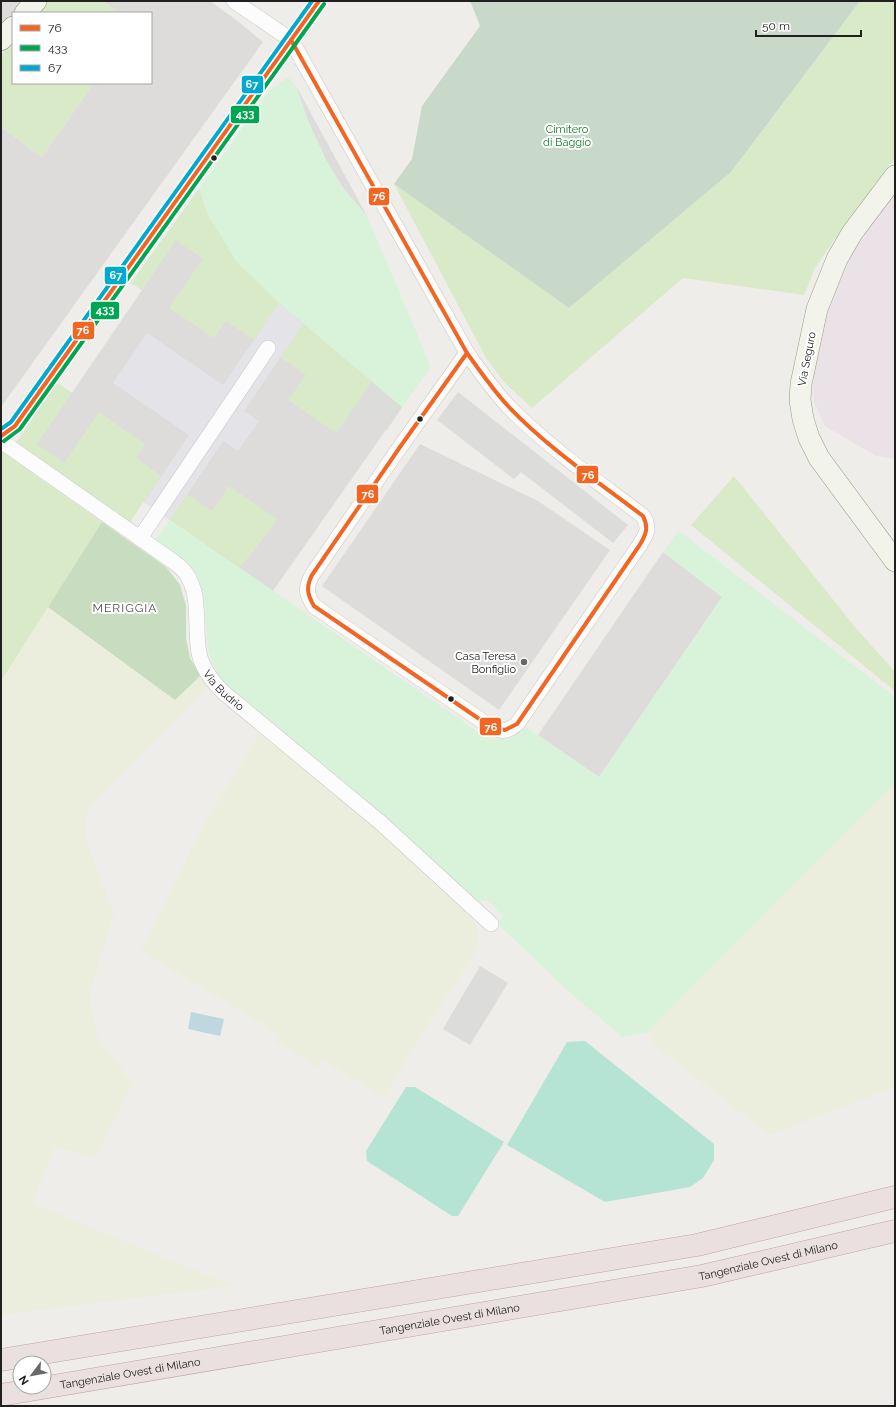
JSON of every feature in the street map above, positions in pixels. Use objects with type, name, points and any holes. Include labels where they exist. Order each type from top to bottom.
[{"type":"highway","points":[[1,1360],[697,1245],[895,1197]]},
{"type":"highway","name":"Tangenziale Ovest di Milano","points":[[1,1395],[702,1276],[895,1231]]},
{"type":"street","points":[[26,12],[36,1]]},
{"type":"street","points":[[234,1],[291,40],[467,353],[493,389],[507,405],[550,445],[643,516],[648,524],[647,531],[639,546],[517,724],[510,729],[501,731],[485,723],[314,606],[307,592],[308,584],[312,575],[467,353]]},
{"type":"street","points":[[1,436],[15,426],[319,1]]},
{"type":"street","points":[[1,40],[12,28]]},
{"type":"street","name":"Via Seguro","points":[[895,176],[852,233],[834,266],[817,309],[801,384],[800,400],[803,420],[809,438],[819,458],[895,561]]},
{"type":"street","points":[[140,538],[268,348]]},
{"type":"street","name":"Via Budrio","points":[[1,440],[174,562],[184,572],[191,584],[195,599],[199,654],[204,669],[219,688],[381,823],[491,924]]},
{"type":"shaded area","points":[[1,1],[30,1],[21,12],[12,12],[12,22],[1,34]]},
{"type":"shaded area","points":[[103,1],[210,1],[263,42],[1,407],[1,127],[42,157],[93,84],[152,84],[152,12],[118,12]]},
{"type":"shaded area","points":[[296,86],[367,216],[343,188],[325,158],[308,121]]},
{"type":"shaded area","points":[[199,189],[211,219],[236,261],[402,407],[273,591],[144,502],[15,444],[57,383],[72,393],[142,290],[131,283]]},
{"type":"shaded area","points":[[895,190],[895,459],[876,456],[825,426],[814,402],[812,371],[825,313],[848,257]]},
{"type":"shaded area","points":[[279,303],[303,324],[244,411],[259,421],[238,451],[223,441],[170,520],[144,502],[189,435],[113,383],[147,333],[223,385]]},
{"type":"shaded area","points":[[372,381],[402,407],[387,430],[354,407]]},
{"type":"shaded area","points":[[458,392],[628,525],[613,543],[521,472],[514,479],[437,420]]},
{"type":"shaded area","points":[[420,444],[538,501],[610,550],[499,710],[322,586]]},
{"type":"shaded area","points":[[663,552],[722,597],[599,777],[538,735]]},
{"type":"shaded area","points":[[480,966],[508,983],[470,1045],[443,1029]]},
{"type":"green space","points":[[48,1],[103,1],[118,12],[38,12]]},
{"type":"green space","name":"Cimitero di Baggio","points":[[469,1],[860,1],[731,172],[569,308],[394,184],[412,159],[422,106],[480,26]]},
{"type":"green space","points":[[860,1],[895,1],[895,158],[844,226],[815,268],[804,295],[683,278],[532,408],[505,383],[486,358],[394,184],[569,308],[731,172]]},
{"type":"green space","points":[[12,42],[12,84],[93,84],[42,157],[1,127],[1,55]]},
{"type":"green space","points":[[288,77],[296,86],[308,121],[325,158],[343,188],[367,216],[431,367],[402,407],[279,303],[236,261],[208,215],[199,189],[270,90]]},
{"type":"green space","points":[[199,189],[208,215],[236,261],[279,303],[254,340],[226,321],[214,338],[169,308],[203,259],[176,240],[142,290],[131,283]]},
{"type":"green space","points":[[303,324],[372,381],[336,433],[288,400],[306,375],[280,357]]},
{"type":"green space","points":[[57,383],[72,393],[37,444],[64,463],[99,412],[145,444],[136,458],[161,476],[130,522],[15,444]]},
{"type":"green space","points":[[1,451],[102,522],[1,681]]},
{"type":"green space","points":[[734,476],[855,627],[895,672],[895,691],[691,525]]},
{"type":"green space","points":[[229,486],[277,519],[240,567],[170,520],[187,494],[212,511]]},
{"type":"green space","points":[[170,520],[487,738],[508,738],[520,731],[524,726],[599,777],[722,597],[663,552],[679,531],[895,697],[895,783],[647,1032],[622,1037],[567,990],[498,924],[503,915],[487,900],[476,903],[230,688],[220,677],[212,663],[208,648],[202,589],[196,576],[155,540]]},
{"type":"green space","points":[[102,522],[166,567],[180,585],[186,606],[186,639],[190,658],[200,676],[175,700],[48,607]]},
{"type":"green space","points":[[48,607],[175,700],[200,676],[208,687],[88,809],[85,838],[114,913],[89,996],[97,1036],[132,1084],[95,1158],[55,1147],[32,1203],[234,1286],[1,1315],[1,681]]},
{"type":"green space","points":[[261,731],[375,827],[475,921],[480,945],[420,1038],[384,1098],[323,1060],[318,1067],[275,1041],[278,1034],[141,951],[201,829]]},
{"type":"green space","points":[[895,783],[895,1087],[769,1135],[655,1046],[647,1032]]},
{"type":"green space","points":[[585,1041],[714,1144],[714,1160],[703,1178],[690,1187],[605,1202],[507,1145],[567,1042]]},
{"type":"green space","points":[[406,1087],[415,1087],[504,1142],[458,1216],[452,1216],[367,1161],[366,1151]]},
{"type":"water","points":[[191,1012],[224,1019],[220,1036],[188,1029]]},
{"type":"transit line","name":"67","points":[[1,429],[11,422],[312,1]]},
{"type":"transit line","name":"76","points":[[1,436],[15,426],[319,1]]},
{"type":"transit line","name":"433","points":[[4,441],[20,429],[324,4]]},
{"type":"transit line","name":"76","points":[[291,40],[467,353]]},
{"type":"transit line","name":"76","points":[[467,353],[497,394],[523,421],[573,464],[643,516],[646,524],[645,535],[639,546],[517,724],[505,730],[491,727],[314,606],[308,590],[312,575],[467,353]]},
{"type":"place","name":"Casa Teresa Bonfiglio","points":[[524,662]]},
{"type":"district","name":"MERIGGIA","points":[[125,608]]}]
